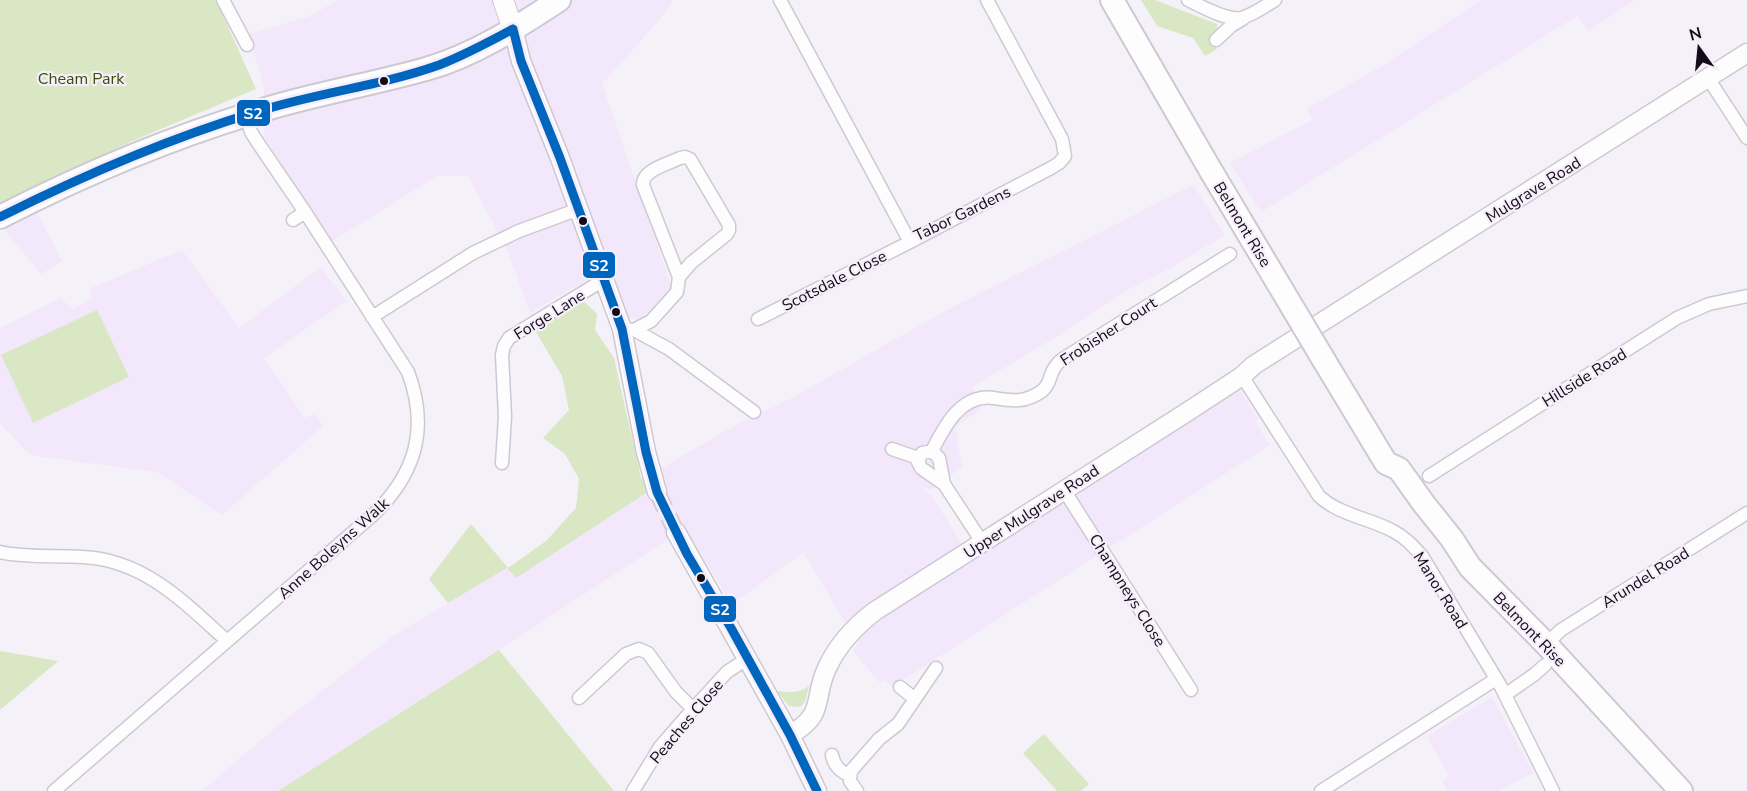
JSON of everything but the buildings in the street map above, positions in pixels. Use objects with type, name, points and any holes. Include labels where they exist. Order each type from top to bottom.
[{"type":"highway","points":[[0,216],[118,161],[187,135],[246,115],[320,94],[427,69],[462,56],[559,0]]},
{"type":"highway","name":"Belmont Rise","points":[[1112,0],[1211,171],[1386,463],[1385,475],[1411,513],[1463,580],[1545,654],[1681,791]]},
{"type":"highway","name":"Belmont Rise","points":[[1545,654],[1660,791]]},
{"type":"main road","points":[[503,0],[513,28]]},
{"type":"street","points":[[223,0],[247,45]]},
{"type":"street","name":"Tabor Gardens","points":[[780,0],[910,242],[1052,168],[1065,156],[1062,139],[987,0]]},
{"type":"street","points":[[1188,0],[1232,18],[1248,16]]},
{"type":"street","points":[[1216,40],[1231,26],[1275,0]]},
{"type":"street","points":[[513,28],[521,62],[560,158],[604,279],[628,329],[646,452],[657,492]]},
{"type":"street","name":"Mulgrave Road","points":[[1318,325],[1747,53]]},
{"type":"street","points":[[1708,78],[1747,138]]},
{"type":"street","name":"Anne Boleyns Walk","points":[[54,791],[374,514],[398,487],[408,470],[417,434],[418,417],[408,372],[305,212],[258,144],[251,132],[246,115]]},
{"type":"street","points":[[628,329],[651,321],[677,292],[679,277],[643,185],[643,179],[646,174],[685,157],[690,159],[729,225],[729,230],[691,263],[679,277]]},
{"type":"street","points":[[372,317],[491,243],[579,209]]},
{"type":"street","points":[[293,220],[305,212]]},
{"type":"street","name":"Scotsdale Close","points":[[758,319],[910,242]]},
{"type":"street","name":"Frobisher Court","points":[[932,451],[948,420],[955,412],[982,397],[1016,401],[1044,390],[1049,384],[1055,366],[1061,360],[1230,254]]},
{"type":"street","name":"Forge Lane","points":[[502,463],[505,417],[502,355],[504,346],[509,338],[604,279]]},
{"type":"street","name":"Hillside Road","points":[[1429,476],[1677,318],[1709,304],[1747,296]]},
{"type":"street","name":"Upper Mulgrave Road","points":[[794,742],[803,727],[812,719],[826,670],[837,649],[848,634],[875,611],[1318,325]]},
{"type":"street","points":[[628,329],[669,349],[754,412]]},
{"type":"street","name":"Manor Road","points":[[1242,376],[1319,496],[1332,506],[1393,531],[1412,545],[1422,556],[1505,695],[1553,791]]},
{"type":"street","points":[[892,449],[918,459]]},
{"type":"street","points":[[944,484],[919,465],[918,459],[922,453],[932,451],[939,458],[944,484],[982,542]]},
{"type":"street","name":"Champneys Close","points":[[1064,490],[1191,690]]},
{"type":"street","name":"Arundel Road","points":[[1505,695],[1534,674],[1561,630],[1747,513]]},
{"type":"street","points":[[676,532],[794,742],[817,791]]},
{"type":"street","points":[[0,552],[25,556],[84,557],[122,563],[170,592],[227,641]]},
{"type":"street","points":[[579,698],[626,654],[639,649],[648,653],[676,692],[693,709]]},
{"type":"street","name":"Peaches Close","points":[[633,791],[660,747],[727,672],[748,658]]},
{"type":"street","points":[[857,791],[850,781],[851,771],[879,740],[898,724],[936,668]]},
{"type":"street","points":[[1320,791],[1496,679]]},
{"type":"street","points":[[900,687],[915,699]]},
{"type":"street","points":[[832,755],[834,763],[841,772],[850,776]]},
{"type":"shaded area","points":[[338,0],[673,0],[661,18],[602,84],[673,291],[640,318],[614,318],[588,279],[530,313],[507,249],[468,176],[437,176],[332,241],[264,137],[264,87],[248,34],[308,17]]},
{"type":"shaded area","points":[[1481,0],[1635,0],[1588,31],[1577,16],[1261,212],[1230,163],[1312,120],[1307,109],[1385,64]]},
{"type":"shaded area","points":[[1193,185],[1225,235],[1167,270],[1126,291],[1059,335],[972,387],[983,408],[955,427],[962,467],[931,490],[917,485],[931,495],[971,559],[1027,527],[1237,385],[1258,419],[1255,422],[1270,445],[892,687],[885,680],[880,683],[853,651],[859,642],[845,623],[804,552],[732,604],[685,528],[278,791],[202,791],[281,723],[393,636],[540,549],[639,481],[734,426],[792,398],[945,311]]},
{"type":"shaded area","points":[[35,209],[62,261],[41,274],[1,226]]},
{"type":"shaded area","points":[[182,250],[239,328],[321,267],[346,301],[264,358],[305,418],[315,414],[323,426],[222,515],[157,472],[30,455],[0,423],[0,328],[60,298],[73,309],[92,297],[89,289]]},
{"type":"shaded area","points":[[1492,697],[1533,773],[1498,791],[1447,791],[1442,781],[1449,776],[1427,736]]},
{"type":"green space","name":"Cheam Park","points":[[0,0],[216,0],[256,89],[130,142],[0,207]]},
{"type":"green space","points":[[1141,0],[1155,0],[1217,24],[1218,28],[1209,37],[1217,49],[1205,56],[1193,38],[1157,26]]},
{"type":"green space","points":[[583,300],[597,314],[595,330],[614,358],[641,478],[649,491],[516,578],[507,568],[448,603],[429,579],[471,524],[508,568],[546,541],[576,508],[579,479],[565,454],[543,438],[569,410],[562,376],[536,332]]},
{"type":"green space","points":[[97,310],[129,377],[33,423],[1,355]]},
{"type":"green space","points":[[499,650],[614,791],[278,791]]},
{"type":"green space","points":[[0,651],[58,661],[0,710]]},
{"type":"green space","points":[[809,686],[805,702],[800,707],[789,706],[777,691],[797,691]]},
{"type":"green space","points":[[1044,734],[1089,784],[1081,791],[1057,791],[1023,753]]},
{"type":"tunnel","points":[[657,492],[676,532]]},
{"type":"transit line","name":"S2","points":[[513,29],[521,61],[560,158],[622,329],[646,452],[657,492],[687,554],[790,735],[817,791]]},
{"type":"transit line","name":"S2","points":[[0,217],[98,171],[198,131],[288,103],[418,72],[458,57],[513,29]]}]
